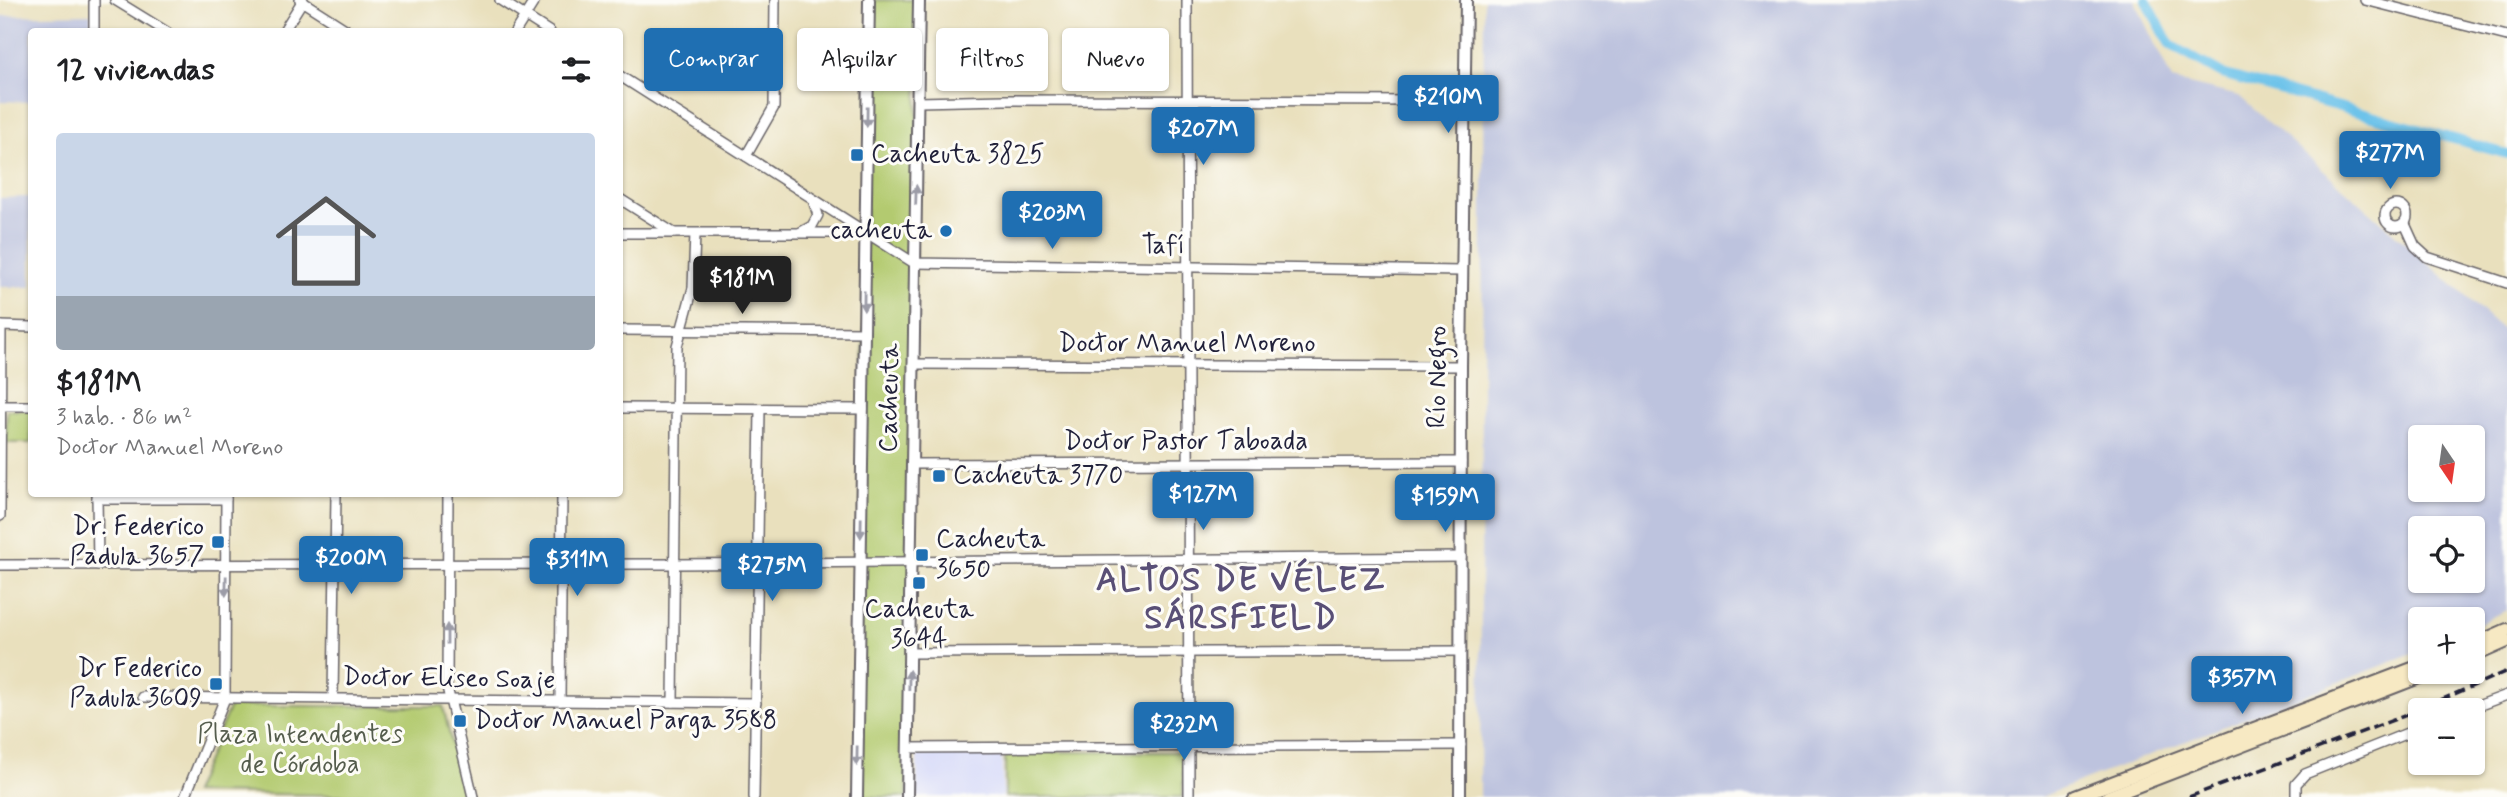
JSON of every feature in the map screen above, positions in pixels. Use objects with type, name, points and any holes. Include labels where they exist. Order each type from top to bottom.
[{"type":"main road","points":[[2485,640],[2507,630]]},
{"type":"main road","points":[[2485,651],[2507,641]]},
{"type":"main road","points":[[2075,797],[2408,671]]},
{"type":"main road","points":[[2108,797],[2408,681]]},
{"type":"street","points":[[94,0],[94,28]]},
{"type":"street","points":[[115,0],[160,28]]},
{"type":"street","points":[[286,28],[301,0],[344,28]]},
{"type":"street","points":[[500,0],[544,28]]},
{"type":"street","points":[[518,28],[535,0]]},
{"type":"street","points":[[746,156],[774,107],[775,0]]},
{"type":"street","name":"Cacheuta","points":[[857,797],[869,0]]},
{"type":"street","name":"Cacheuta","points":[[906,797],[919,0]]},
{"type":"street","points":[[1187,0],[1189,797]]},
{"type":"street","name":"Río Negro","points":[[1461,797],[1461,366],[1466,0]]},
{"type":"street","points":[[2365,0],[2507,36]]},
{"type":"street","points":[[623,78],[914,263]]},
{"type":"street","points":[[919,102],[1432,101]]},
{"type":"street","points":[[798,233],[812,226],[818,215],[812,198]]},
{"type":"street","points":[[623,201],[675,233]]},
{"type":"street","points":[[2405,223],[2415,246],[2427,257],[2507,283]]},
{"type":"street","points":[[623,233],[866,233]]},
{"type":"street","points":[[673,702],[677,346],[693,288],[695,234]]},
{"type":"street","name":"Tafí","points":[[914,263],[1462,271]]},
{"type":"street","points":[[0,516],[1,326],[28,327]]},
{"type":"street","points":[[623,330],[864,331]]},
{"type":"street","name":"Doctor Manuel Moreno","points":[[913,364],[1461,366]]},
{"type":"street","points":[[1,406],[28,406]]},
{"type":"street","points":[[623,408],[863,409]]},
{"type":"street","points":[[754,797],[760,409]]},
{"type":"street","name":"Doctor Pastor Taboada","points":[[912,464],[1461,462]]},
{"type":"street","points":[[97,497],[97,565]]},
{"type":"street","points":[[185,797],[225,698],[226,497]]},
{"type":"street","points":[[333,698],[336,497]]},
{"type":"street","points":[[448,497],[449,700],[473,797]]},
{"type":"street","points":[[561,701],[562,497]]},
{"type":"street","points":[[0,565],[675,564],[1461,557]]},
{"type":"street","points":[[909,653],[1461,651]]},
{"type":"street","points":[[2485,703],[2507,695]]},
{"type":"street","name":"Doctor Eliseo Soaje","points":[[143,697],[756,703]]},
{"type":"street","points":[[2296,797],[2296,783],[2305,774],[2408,733]]},
{"type":"street","points":[[908,748],[1461,745]]},
{"type":"shaded area","points":[[1484,0],[2134,0],[2172,80],[2239,96],[2507,333],[2507,610],[2485,621],[2485,607],[2408,607],[2408,656],[2041,797],[1480,797]]},
{"type":"shaded area","points":[[91,14],[91,28],[28,28],[28,102],[0,101],[0,16]]},
{"type":"shaded area","points":[[28,197],[28,287],[0,287],[0,198]]},
{"type":"shaded area","points":[[917,755],[1002,755],[1003,797],[917,797]]},
{"type":"green space","points":[[869,0],[919,0],[919,28],[869,28]]},
{"type":"green space","points":[[868,91],[918,91],[907,797],[857,797]]},
{"type":"green space","points":[[7,410],[28,410],[28,443],[6,443]]},
{"type":"green space","name":"Plaza Intendentes de Córdoba","points":[[230,706],[443,706],[464,797],[193,793]]},
{"type":"green space","points":[[1005,752],[1183,752],[1183,797],[1005,797]]},
{"type":"waterway","points":[[2146,0],[2170,45],[2222,74],[2507,154]]},
{"type":"railway","points":[[2189,797],[2404,716],[2507,671]]},
{"type":"place","name":"Cacheuta 3825","points":[[857,155]]},
{"type":"place","name":"cacheuta","points":[[946,231]]},
{"type":"place","name":"Cacheuta 3770","points":[[939,476]]},
{"type":"place","name":"Dr. Federico Padula 3657","points":[[218,542]]},
{"type":"place","name":"Cacheuta 3650","points":[[922,555]]},
{"type":"place","name":"Cacheuta 3644","points":[[919,583]]},
{"type":"place","name":"Dr Federico Padula 3609","points":[[216,684]]},
{"type":"place","name":"Doctor Manuel Parga 3588","points":[[460,721]]},
{"type":"district","name":"ALTOS DE VÉLEZ SÁRSFIELD","points":[[1241,600]]}]
